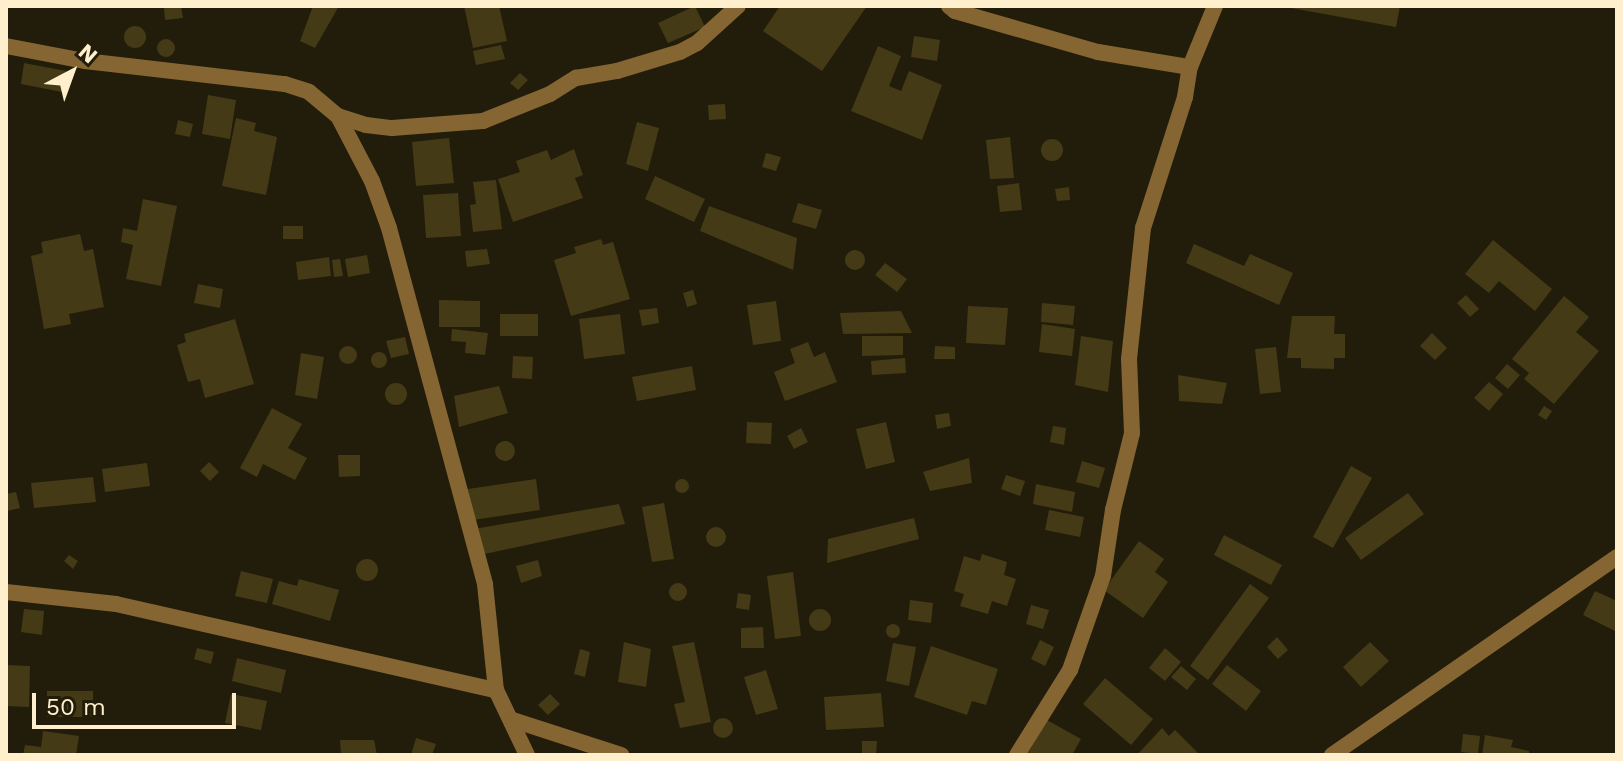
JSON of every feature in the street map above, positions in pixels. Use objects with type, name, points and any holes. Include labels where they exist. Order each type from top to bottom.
[{"type":"street","points":[[6,46],[85,61],[285,84],[309,92],[338,116],[366,125],[392,128],[483,121],[550,94],[576,78],[617,71],[680,52],[697,43],[738,6]]},
{"type":"street","points":[[949,6],[955,11],[1098,52],[1190,67]]},
{"type":"street","points":[[1017,755],[1070,670],[1103,576],[1113,510],[1132,433],[1129,359],[1143,228],[1185,97],[1190,67],[1215,6]]},
{"type":"street","points":[[338,116],[372,181],[403,276],[485,584],[496,690],[513,720],[527,755]]},
{"type":"street","points":[[1332,755],[1617,557]]},
{"type":"street","points":[[6,592],[116,604],[496,690]]},
{"type":"street","points":[[513,720],[621,755]]},
{"type":"building","points":[[181,6],[183,18],[165,20],[164,8]]},
{"type":"building","points":[[313,6],[339,6],[315,48],[300,41]]},
{"type":"building","points":[[464,6],[499,6],[507,41],[473,48]]},
{"type":"building","points":[[695,6],[705,27],[668,43],[658,23]]},
{"type":"building","points":[[780,6],[867,6],[822,71],[763,31]]},
{"type":"building","points":[[1280,6],[1400,6],[1396,27]]},
{"type":"building","points":[[135,26],[143,29],[146,37],[143,45],[135,48],[127,45],[124,37],[127,29]]},
{"type":"building","points":[[914,36],[940,40],[937,61],[911,57]]},
{"type":"building","points":[[162,39],[170,39],[175,48],[173,55],[162,57],[157,52],[157,44]]},
{"type":"building","points":[[501,45],[505,59],[476,65],[473,51]]},
{"type":"building","points":[[878,46],[901,56],[889,86],[901,91],[909,71],[942,85],[922,140],[851,111]]},
{"type":"building","points":[[24,63],[66,71],[62,92],[21,84]]},
{"type":"building","points":[[520,73],[528,80],[518,90],[510,83]]},
{"type":"building","points":[[208,95],[236,100],[230,139],[202,134]]},
{"type":"building","points":[[725,104],[726,119],[709,120],[708,105]]},
{"type":"building","points":[[236,118],[256,123],[254,131],[277,137],[266,195],[222,186]]},
{"type":"building","points":[[178,120],[193,124],[190,137],[175,134]]},
{"type":"building","points":[[637,122],[659,128],[648,171],[626,164]]},
{"type":"building","points":[[1010,137],[1014,178],[990,179],[986,140]]},
{"type":"building","points":[[449,138],[454,183],[416,186],[412,142]]},
{"type":"building","points":[[1052,139],[1060,142],[1063,150],[1060,158],[1052,161],[1044,158],[1041,150],[1044,142]]},
{"type":"building","points":[[574,149],[583,175],[575,178],[583,198],[513,222],[498,179],[520,172],[516,161],[547,150],[551,160]]},
{"type":"building","points":[[766,153],[781,157],[776,171],[762,167]]},
{"type":"building","points":[[655,176],[705,199],[694,222],[645,199]]},
{"type":"building","points":[[496,180],[502,229],[473,232],[470,205],[476,204],[473,182]]},
{"type":"building","points":[[1019,183],[1022,210],[1000,212],[997,186]]},
{"type":"building","points":[[1069,187],[1070,200],[1057,201],[1055,189]]},
{"type":"building","points":[[458,193],[461,236],[426,238],[423,195]]},
{"type":"building","points":[[143,199],[177,206],[161,286],[126,279],[133,245],[121,242],[123,228],[137,231]]},
{"type":"building","points":[[798,203],[822,210],[816,229],[792,222]]},
{"type":"building","points":[[709,206],[797,238],[793,270],[700,231]]},
{"type":"building","points":[[283,226],[303,226],[303,239],[283,239]]},
{"type":"building","points":[[80,234],[84,251],[93,249],[104,307],[69,314],[71,324],[44,329],[31,256],[43,253],[41,242]]},
{"type":"building","points":[[601,239],[603,245],[613,242],[630,299],[571,316],[554,260],[576,253],[574,247]]},
{"type":"building","points":[[1493,240],[1552,289],[1535,311],[1499,281],[1489,293],[1465,274]]},
{"type":"building","points":[[1194,244],[1244,266],[1250,254],[1293,273],[1279,305],[1186,263]]},
{"type":"building","points":[[487,249],[490,264],[467,267],[465,251]]},
{"type":"building","points":[[855,250],[862,253],[865,260],[862,267],[855,270],[848,267],[845,260],[848,253]]},
{"type":"building","points":[[367,255],[370,273],[348,277],[345,259]]},
{"type":"building","points":[[329,257],[331,276],[298,280],[296,262]]},
{"type":"building","points":[[340,259],[343,276],[334,277],[332,260]]},
{"type":"building","points":[[885,263],[907,279],[897,292],[875,275]]},
{"type":"building","points":[[198,284],[223,289],[220,308],[194,303]]},
{"type":"building","points":[[693,290],[697,304],[687,307],[683,293]]},
{"type":"building","points":[[1466,295],[1479,309],[1470,317],[1457,303]]},
{"type":"building","points":[[1564,296],[1589,317],[1576,332],[1599,351],[1554,404],[1524,379],[1529,373],[1512,359]]},
{"type":"building","points":[[439,300],[480,301],[480,327],[439,327]]},
{"type":"building","points":[[776,301],[781,341],[753,345],[747,305]]},
{"type":"building","points":[[1042,303],[1075,306],[1073,325],[1041,322]]},
{"type":"building","points":[[968,306],[1008,308],[1005,345],[966,343]]},
{"type":"building","points":[[657,308],[659,323],[642,326],[639,310]]},
{"type":"building","points":[[901,311],[912,333],[843,334],[840,313]]},
{"type":"building","points":[[500,314],[538,314],[538,336],[500,336]]},
{"type":"building","points":[[620,314],[625,354],[584,359],[579,319]]},
{"type":"building","points":[[1292,316],[1335,316],[1334,334],[1345,334],[1345,358],[1334,358],[1334,369],[1301,368],[1301,358],[1287,358]]},
{"type":"building","points":[[235,319],[254,384],[205,398],[200,379],[188,382],[177,345],[186,342],[184,334]]},
{"type":"building","points":[[1042,324],[1075,329],[1072,356],[1039,352]]},
{"type":"building","points":[[452,329],[488,333],[485,355],[465,353],[466,342],[451,341]]},
{"type":"building","points":[[1432,333],[1447,348],[1435,360],[1420,346]]},
{"type":"building","points":[[862,336],[903,336],[903,355],[862,356]]},
{"type":"building","points":[[1081,336],[1113,341],[1108,392],[1075,385]]},
{"type":"building","points":[[405,337],[409,354],[391,358],[386,341]]},
{"type":"building","points":[[808,342],[814,357],[825,352],[837,382],[785,401],[774,372],[795,363],[790,349]]},
{"type":"building","points":[[348,346],[357,355],[348,364],[339,355]]},
{"type":"building","points":[[935,346],[955,347],[955,359],[934,359]]},
{"type":"building","points":[[1276,347],[1281,392],[1260,394],[1255,349]]},
{"type":"building","points":[[376,352],[382,352],[387,360],[385,366],[376,368],[371,363],[371,357]]},
{"type":"building","points":[[301,353],[324,357],[317,399],[295,395]]},
{"type":"building","points":[[513,356],[533,357],[532,379],[512,378]]},
{"type":"building","points":[[905,358],[906,373],[872,375],[871,361]]},
{"type":"building","points":[[1507,364],[1520,375],[1508,389],[1495,378]]},
{"type":"building","points":[[692,366],[696,390],[637,401],[632,377]]},
{"type":"building","points":[[1178,375],[1227,383],[1222,404],[1179,401]]},
{"type":"building","points":[[1489,382],[1503,394],[1489,411],[1474,398]]},
{"type":"building","points":[[392,383],[400,383],[407,394],[400,405],[392,405],[385,398],[385,390]]},
{"type":"building","points":[[499,386],[508,413],[459,427],[454,396]]},
{"type":"building","points":[[1544,406],[1552,411],[1546,420],[1538,415]]},
{"type":"building","points":[[272,408],[302,424],[288,448],[307,458],[295,480],[263,464],[257,477],[240,468]]},
{"type":"building","points":[[949,413],[951,426],[937,429],[935,415]]},
{"type":"building","points":[[747,422],[772,423],[771,444],[746,443]]},
{"type":"building","points":[[886,422],[895,462],[866,469],[856,429]]},
{"type":"building","points":[[1053,426],[1066,428],[1064,445],[1050,442]]},
{"type":"building","points":[[801,428],[808,442],[794,449],[787,436]]},
{"type":"building","points":[[505,441],[512,444],[515,451],[512,458],[505,461],[498,458],[495,451],[498,444]]},
{"type":"building","points":[[338,455],[360,455],[360,476],[339,477]]},
{"type":"building","points":[[969,458],[972,483],[930,491],[923,472]]},
{"type":"building","points":[[1082,461],[1105,468],[1099,488],[1076,482]]},
{"type":"building","points":[[209,462],[219,472],[210,481],[200,471]]},
{"type":"building","points":[[147,463],[150,486],[105,492],[102,469]]},
{"type":"building","points":[[1351,466],[1372,478],[1333,548],[1313,537]]},
{"type":"building","points":[[1006,475],[1025,481],[1020,496],[1001,489]]},
{"type":"building","points":[[93,477],[96,502],[34,508],[31,483]]},
{"type":"building","points":[[536,479],[540,510],[473,520],[468,489]]},
{"type":"building","points":[[682,479],[689,486],[682,493],[675,486]]},
{"type":"building","points":[[1036,484],[1075,492],[1072,512],[1033,504]]},
{"type":"building","points":[[16,492],[20,508],[7,511],[6,494]]},
{"type":"building","points":[[1408,493],[1424,514],[1361,560],[1345,538]]},
{"type":"building","points":[[664,503],[674,559],[652,562],[642,507]]},
{"type":"building","points":[[619,504],[625,524],[480,555],[474,529]]},
{"type":"building","points":[[1049,510],[1084,517],[1080,537],[1045,530]]},
{"type":"building","points":[[914,518],[919,539],[827,563],[828,539]]},
{"type":"building","points":[[716,527],[723,530],[726,537],[723,544],[716,547],[709,544],[706,537],[709,530]]},
{"type":"building","points":[[1224,535],[1282,565],[1271,585],[1214,555]]},
{"type":"building","points":[[1139,541],[1164,559],[1155,572],[1168,582],[1143,618],[1104,590]]},
{"type":"building","points":[[982,554],[1007,562],[1004,575],[1016,579],[1007,606],[992,601],[988,614],[960,606],[964,594],[954,591],[964,556],[980,561]]},
{"type":"building","points":[[69,555],[78,561],[73,569],[64,561]]},
{"type":"building","points":[[367,559],[375,562],[378,570],[375,578],[367,581],[359,578],[356,570],[359,562]]},
{"type":"building","points":[[538,560],[542,576],[521,583],[516,566]]},
{"type":"building","points":[[241,571],[273,579],[267,603],[235,596]]},
{"type":"building","points":[[793,572],[801,636],[775,639],[767,576]]},
{"type":"building","points":[[299,579],[339,590],[330,621],[272,604],[279,581],[297,586]]},
{"type":"building","points":[[674,583],[682,583],[687,592],[685,599],[674,601],[669,596],[669,588]]},
{"type":"building","points":[[1250,584],[1269,598],[1208,680],[1190,666]]},
{"type":"building","points":[[1595,591],[1617,601],[1617,632],[1583,615]]},
{"type":"building","points":[[738,593],[751,595],[749,610],[736,608]]},
{"type":"building","points":[[910,600],[933,603],[931,623],[908,620]]},
{"type":"building","points":[[1031,605],[1049,610],[1043,629],[1026,624]]},
{"type":"building","points":[[24,609],[44,611],[42,635],[21,632]]},
{"type":"building","points":[[820,609],[828,612],[831,620],[828,628],[820,631],[812,628],[809,620],[812,612]]},
{"type":"building","points":[[893,624],[900,631],[893,638],[886,631]]},
{"type":"building","points":[[763,627],[764,648],[741,648],[741,628]]},
{"type":"building","points":[[1277,637],[1288,650],[1278,659],[1267,647]]},
{"type":"building","points":[[1040,640],[1054,647],[1045,666],[1031,659]]},
{"type":"building","points":[[624,642],[651,649],[646,687],[618,682]]},
{"type":"building","points":[[694,642],[711,722],[680,728],[674,704],[685,702],[672,646]]},
{"type":"building","points":[[1370,642],[1389,661],[1361,687],[1343,667]]},
{"type":"building","points":[[893,643],[916,647],[909,686],[886,681]]},
{"type":"building","points":[[931,646],[998,669],[986,705],[972,701],[967,715],[914,697]]},
{"type":"building","points":[[197,648],[214,652],[211,664],[194,659]]},
{"type":"building","points":[[1165,648],[1181,662],[1165,681],[1149,668]]},
{"type":"building","points":[[580,649],[590,652],[585,677],[574,674]]},
{"type":"building","points":[[237,658],[286,670],[281,693],[232,681]]},
{"type":"building","points":[[6,665],[30,666],[29,707],[6,706]]},
{"type":"building","points":[[1227,665],[1261,691],[1246,711],[1212,684]]},
{"type":"building","points":[[1181,666],[1196,679],[1187,690],[1171,677]]},
{"type":"building","points":[[766,670],[778,709],[756,715],[744,677]]},
{"type":"building","points":[[1105,678],[1153,719],[1131,745],[1083,704]]},
{"type":"building","points":[[47,691],[93,691],[93,717],[47,717]]},
{"type":"building","points":[[881,693],[884,727],[826,730],[824,697]]},
{"type":"building","points":[[231,694],[267,701],[261,730],[225,723]]},
{"type":"building","points":[[550,694],[560,704],[548,715],[538,705]]},
{"type":"building","points":[[719,718],[727,718],[733,728],[727,738],[719,738],[713,732],[713,724]]},
{"type":"building","points":[[1047,720],[1081,739],[1072,755],[1027,755]]},
{"type":"building","points":[[1162,728],[1169,736],[1175,730],[1200,755],[1137,755]]},
{"type":"building","points":[[43,731],[79,736],[76,755],[23,755],[25,745],[41,747]]},
{"type":"building","points":[[1463,734],[1480,736],[1478,754],[1461,752]]},
{"type":"building","points":[[1485,735],[1513,740],[1511,747],[1529,751],[1529,755],[1482,755]]},
{"type":"building","points":[[416,738],[436,744],[432,755],[411,755]]},
{"type":"building","points":[[340,740],[374,740],[377,755],[341,755]]},
{"type":"building","points":[[862,741],[877,741],[876,755],[862,755]]}]
